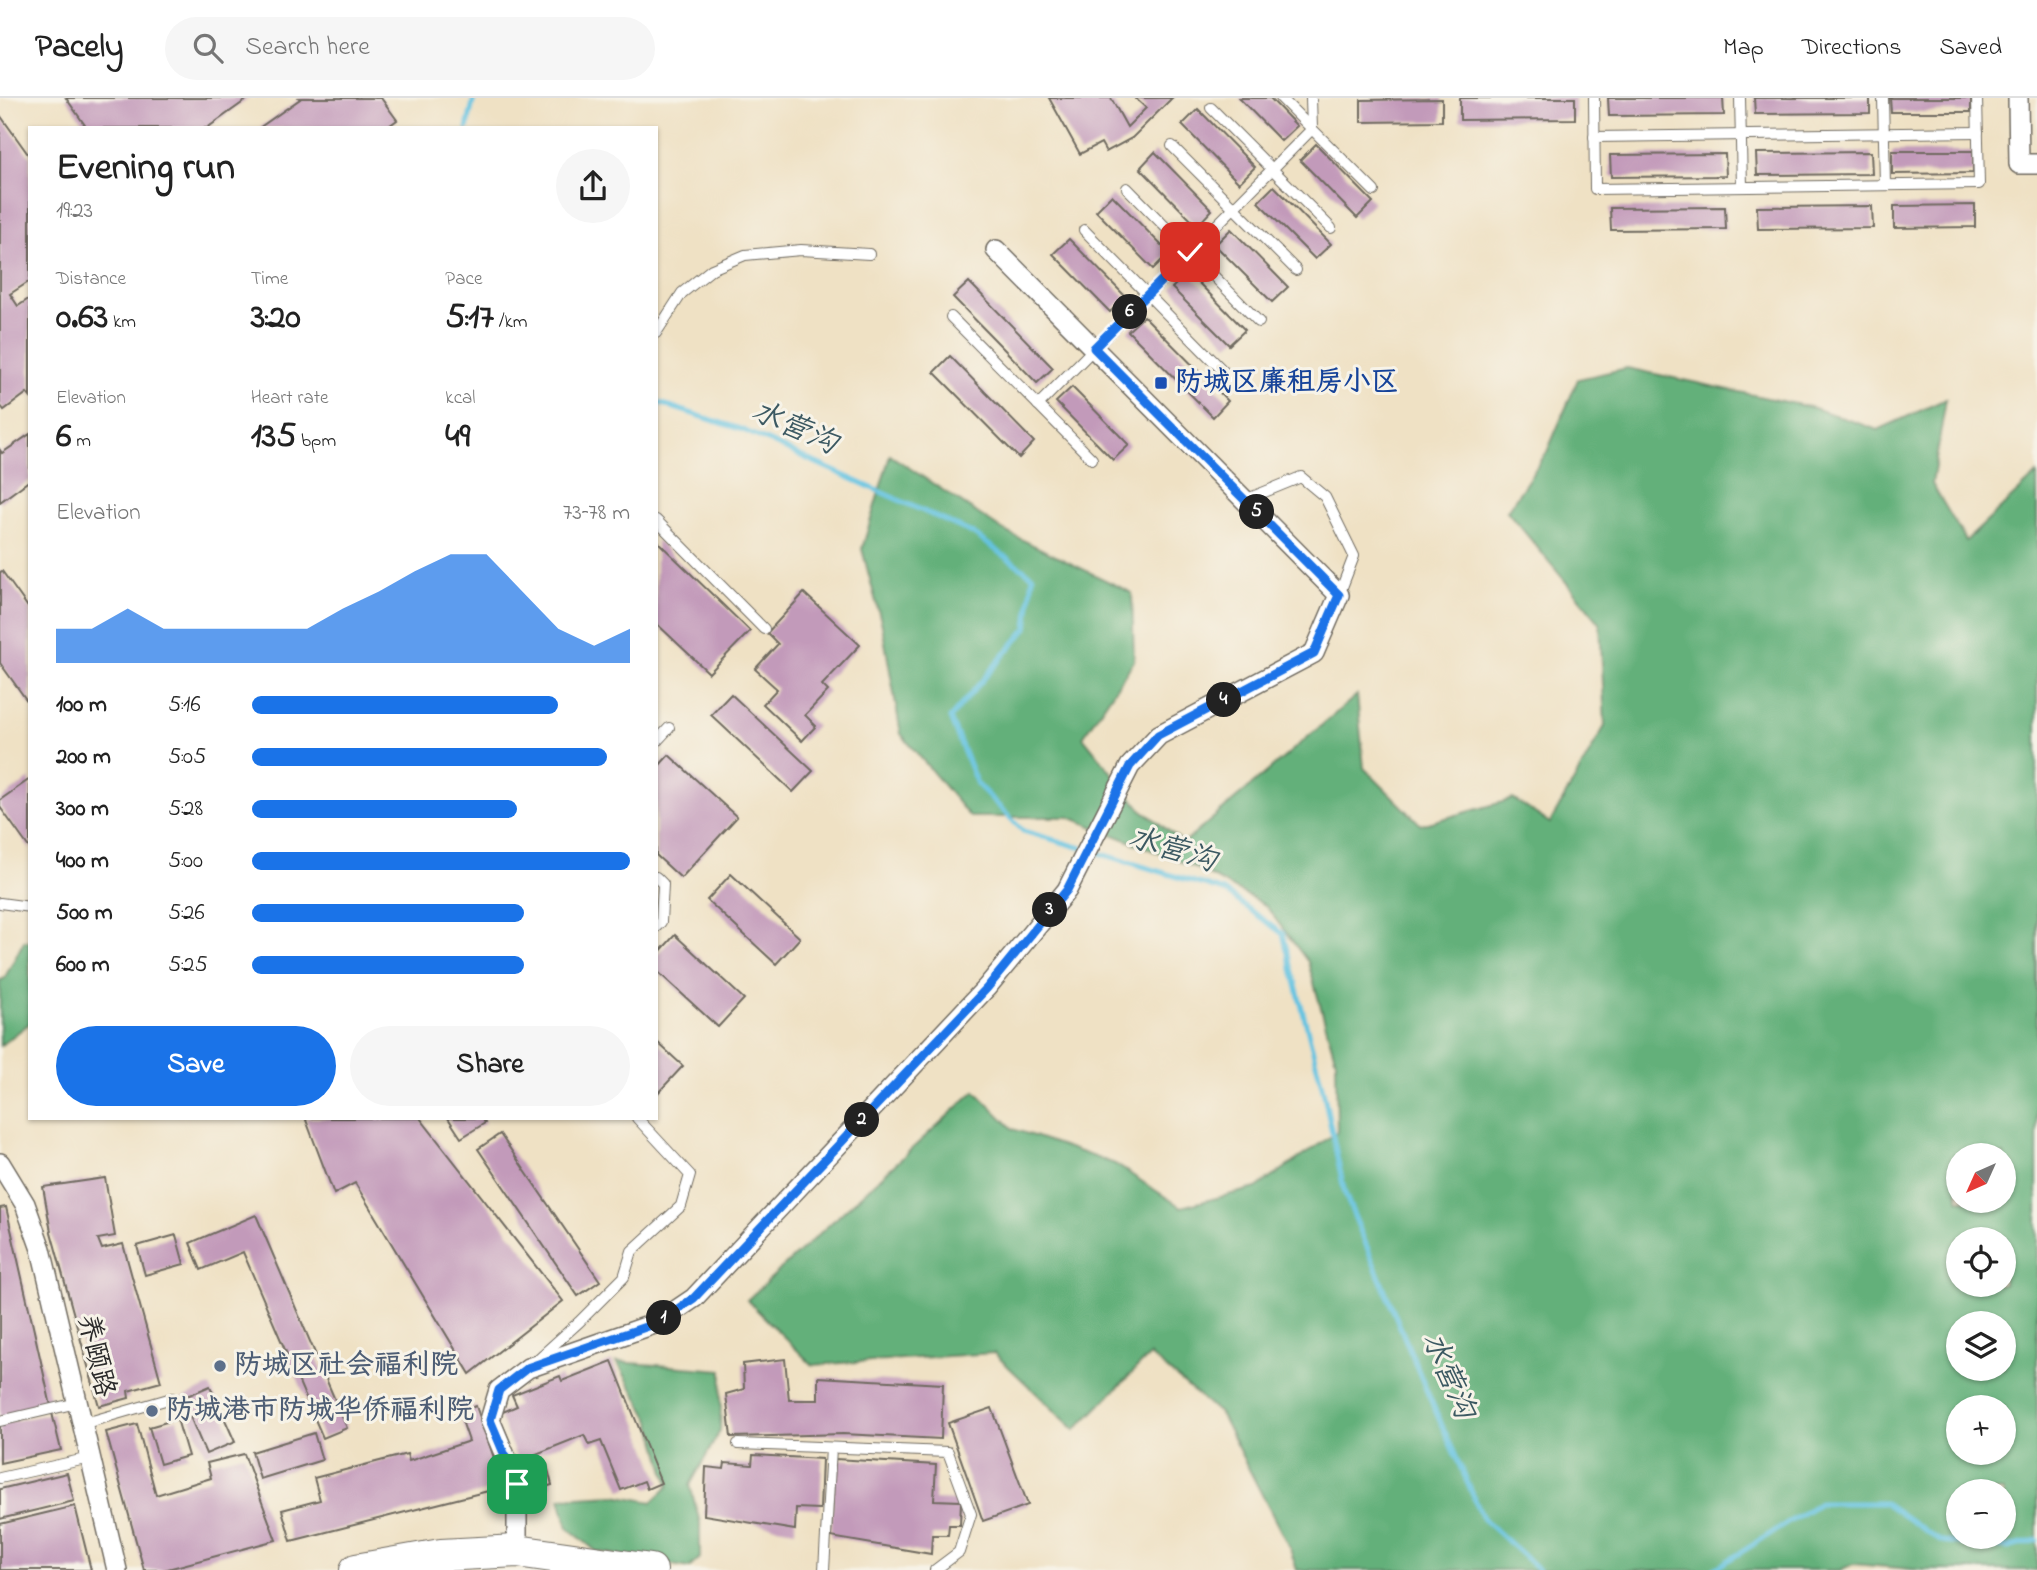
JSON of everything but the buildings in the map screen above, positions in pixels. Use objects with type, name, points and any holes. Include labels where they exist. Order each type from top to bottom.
[{"type":"main road","points":[[356,1570],[517,1551],[651,1570]]},
{"type":"street","points":[[2018,98],[2019,164],[2037,164]]},
{"type":"street","points":[[517,1551],[517,1484],[490,1420],[499,1390],[527,1368],[657,1323],[694,1298],[987,988],[1067,890],[1130,766],[1158,735],[1314,653],[1339,595],[996,250]]},
{"type":"street","name":"养颐路","points":[[0,1163],[25,1204],[41,1249],[117,1570]]},
{"type":"lane","points":[[1281,98],[1374,191]]},
{"type":"lane","points":[[1038,405],[1312,129],[1311,98]]},
{"type":"lane","points":[[1594,98],[1595,189],[1979,184],[1977,98]]},
{"type":"lane","points":[[1740,98],[1742,187]]},
{"type":"lane","points":[[1883,98],[1885,185]]},
{"type":"lane","points":[[1211,108],[1331,228]]},
{"type":"lane","points":[[1594,137],[1978,132]]},
{"type":"lane","points":[[1172,146],[1296,270]]},
{"type":"lane","points":[[1127,188],[1259,322]]},
{"type":"lane","points":[[1084,230],[1239,387]]},
{"type":"lane","points":[[658,331],[682,293],[712,269],[745,255],[800,250],[869,254]]},
{"type":"lane","points":[[951,317],[1092,459]]},
{"type":"lane","points":[[1245,500],[1301,477],[1325,497],[1354,556],[1339,595]]},
{"type":"lane","points":[[658,522],[764,629]]},
{"type":"lane","points":[[658,740],[669,728]]},
{"type":"lane","points":[[658,879],[663,884],[661,922],[658,925]]},
{"type":"lane","points":[[0,903],[28,907]]},
{"type":"lane","points":[[527,1368],[624,1277],[632,1251],[681,1206],[690,1175],[639,1120]]},
{"type":"lane","points":[[82,1424],[172,1398]]},
{"type":"lane","points":[[0,1421],[77,1403]]},
{"type":"lane","points":[[738,1444],[948,1452],[971,1514],[960,1552],[934,1570]]},
{"type":"lane","points":[[824,1570],[831,1448]]},
{"type":"lane","points":[[0,1478],[90,1458]]},
{"type":"green space","points":[[1627,368],[1814,408],[1878,430],[1946,399],[1932,484],[1966,541],[2037,474],[2037,1570],[1923,1570],[1853,1564],[1840,1570],[1297,1570],[1290,1549],[1221,1415],[1150,1355],[1075,1430],[994,1353],[812,1365],[747,1300],[975,1091],[1013,1129],[1115,1164],[1181,1207],[1256,1188],[1337,1132],[1336,1061],[1308,962],[1265,905],[1194,867],[1069,817],[970,817],[901,734],[882,625],[862,549],[890,455],[1004,531],[1132,593],[1134,661],[1083,737],[1140,808],[1184,843],[1357,695],[1364,768],[1421,825],[1513,799],[1550,823],[1605,726],[1600,623],[1507,511],[1547,452],[1578,379]]},
{"type":"green space","points":[[24,941],[28,941],[28,1025],[0,1046],[0,980],[4,979]]},
{"type":"green space","points":[[617,1362],[722,1370],[720,1431],[690,1485],[700,1523],[700,1558],[689,1568],[596,1551],[568,1528],[560,1498],[615,1495],[652,1502],[669,1486],[651,1421]]},
{"type":"waterway","name":"水营沟","points":[[467,126],[474,98]]},
{"type":"waterway","name":"水营沟","points":[[658,403],[743,430],[972,533],[1033,576],[1027,628],[950,718],[977,784],[1023,831],[1082,848]]},
{"type":"waterway","name":"水营沟","points":[[1092,851],[1224,891],[1283,934],[1323,1090],[1345,1194],[1484,1520],[1539,1570]]},
{"type":"waterway","name":"水营沟","points":[[1713,1570],[1819,1503],[1885,1503],[1940,1541],[2008,1548],[2037,1540]]},
{"type":"place","name":"防城区廉租房小区","points":[[1161,383]]},
{"type":"place","name":"防城区社会福利院","points":[[220,1366]]},
{"type":"place","name":"防城港市防城华侨福利院","points":[[152,1411]]},
{"type":"route","points":[[517,1484],[490,1420],[499,1390],[527,1368],[657,1323],[694,1298],[987,988],[1067,890],[1130,766],[1158,735],[1314,653],[1339,595],[1094,348],[1190,252]]}]
